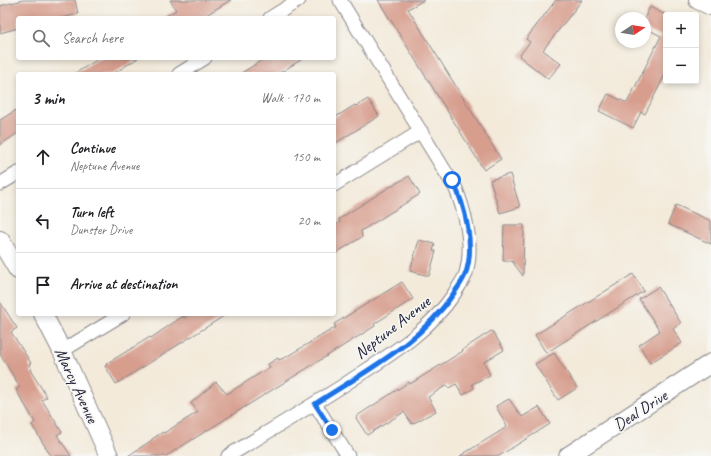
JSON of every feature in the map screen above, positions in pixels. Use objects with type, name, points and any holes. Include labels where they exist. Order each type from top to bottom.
[{"type":"street","points":[[273,16],[299,0]]},
{"type":"street","name":"Neptune Avenue","points":[[228,456],[315,404],[391,354],[424,329],[445,307],[466,274],[469,259],[468,233],[462,205],[456,189],[447,172],[340,0]]},
{"type":"street","points":[[182,72],[202,60]]},
{"type":"street","points":[[336,184],[421,131]]},
{"type":"street","points":[[0,184],[16,174]]},
{"type":"street","points":[[0,240],[16,267]]},
{"type":"street","name":"Marcy Avenue","points":[[44,316],[109,456]]},
{"type":"street","points":[[62,352],[120,316]]},
{"type":"street","name":"Deal Drive","points":[[576,454],[711,363]]},
{"type":"street","points":[[315,404],[348,456]]},
{"type":"building","points":[[23,0],[75,0],[78,14],[70,16],[16,16],[16,29],[0,33],[0,6]]},
{"type":"building","points":[[170,0],[231,0],[204,16],[166,16],[176,10]]},
{"type":"building","points":[[378,0],[424,0],[408,9],[501,159],[484,170]]},
{"type":"building","points":[[556,0],[582,0],[543,50],[561,64],[548,79],[519,56],[530,42],[526,39]]},
{"type":"building","points":[[650,7],[663,14],[663,79],[645,114],[641,112],[633,128],[599,111],[608,94],[627,103],[661,36],[651,31],[651,12],[648,12]]},
{"type":"building","points":[[97,60],[135,60],[116,72],[77,72]]},
{"type":"building","points":[[262,60],[301,60],[281,72],[243,72]]},
{"type":"building","points":[[368,99],[379,116],[336,143],[336,117],[355,105],[356,106]]},
{"type":"building","points":[[16,110],[16,134],[0,145],[0,120]]},
{"type":"building","points":[[510,174],[520,207],[500,213],[490,180]]},
{"type":"building","points":[[409,176],[420,194],[361,231],[362,237],[336,253],[336,225],[340,222],[339,219]]},
{"type":"building","points":[[676,205],[711,221],[711,244],[668,224]]},
{"type":"building","points":[[504,225],[524,225],[523,276],[512,261],[503,261]]},
{"type":"building","points":[[419,240],[435,244],[433,251],[436,251],[429,276],[410,271]]},
{"type":"building","points":[[633,274],[644,291],[546,353],[535,335]]},
{"type":"building","points":[[402,282],[413,299],[374,324],[375,326],[166,456],[128,456],[163,432],[164,433],[198,412],[191,403],[216,382],[227,394],[270,367],[268,364],[278,358],[279,360],[286,357],[336,327],[334,324]]},
{"type":"building","points":[[658,287],[681,323],[673,329],[682,343],[650,363],[639,345],[660,331],[639,299]]},
{"type":"building","points":[[0,302],[17,328],[11,332],[31,363],[29,364],[30,370],[47,397],[42,400],[62,432],[57,435],[71,456],[51,456],[32,425],[35,422],[16,390],[20,387],[0,354]]},
{"type":"building","points":[[183,316],[184,318],[187,316],[224,316],[116,384],[105,366],[107,365],[106,364],[150,337],[151,338]]},
{"type":"building","points":[[491,331],[504,350],[484,362],[490,375],[472,384],[474,388],[463,395],[456,384],[449,388],[447,385],[428,397],[436,411],[412,424],[404,412],[367,435],[356,418],[357,416],[409,382],[410,384],[463,351],[462,350]]},
{"type":"building","points":[[554,353],[577,388],[558,400],[535,364]]},
{"type":"building","points":[[509,399],[522,417],[539,407],[550,424],[499,456],[460,456],[507,427],[496,406]]},
{"type":"route","points":[[332,430],[315,404],[391,354],[424,329],[445,307],[466,274],[469,259],[468,233],[462,205],[452,180]]}]
